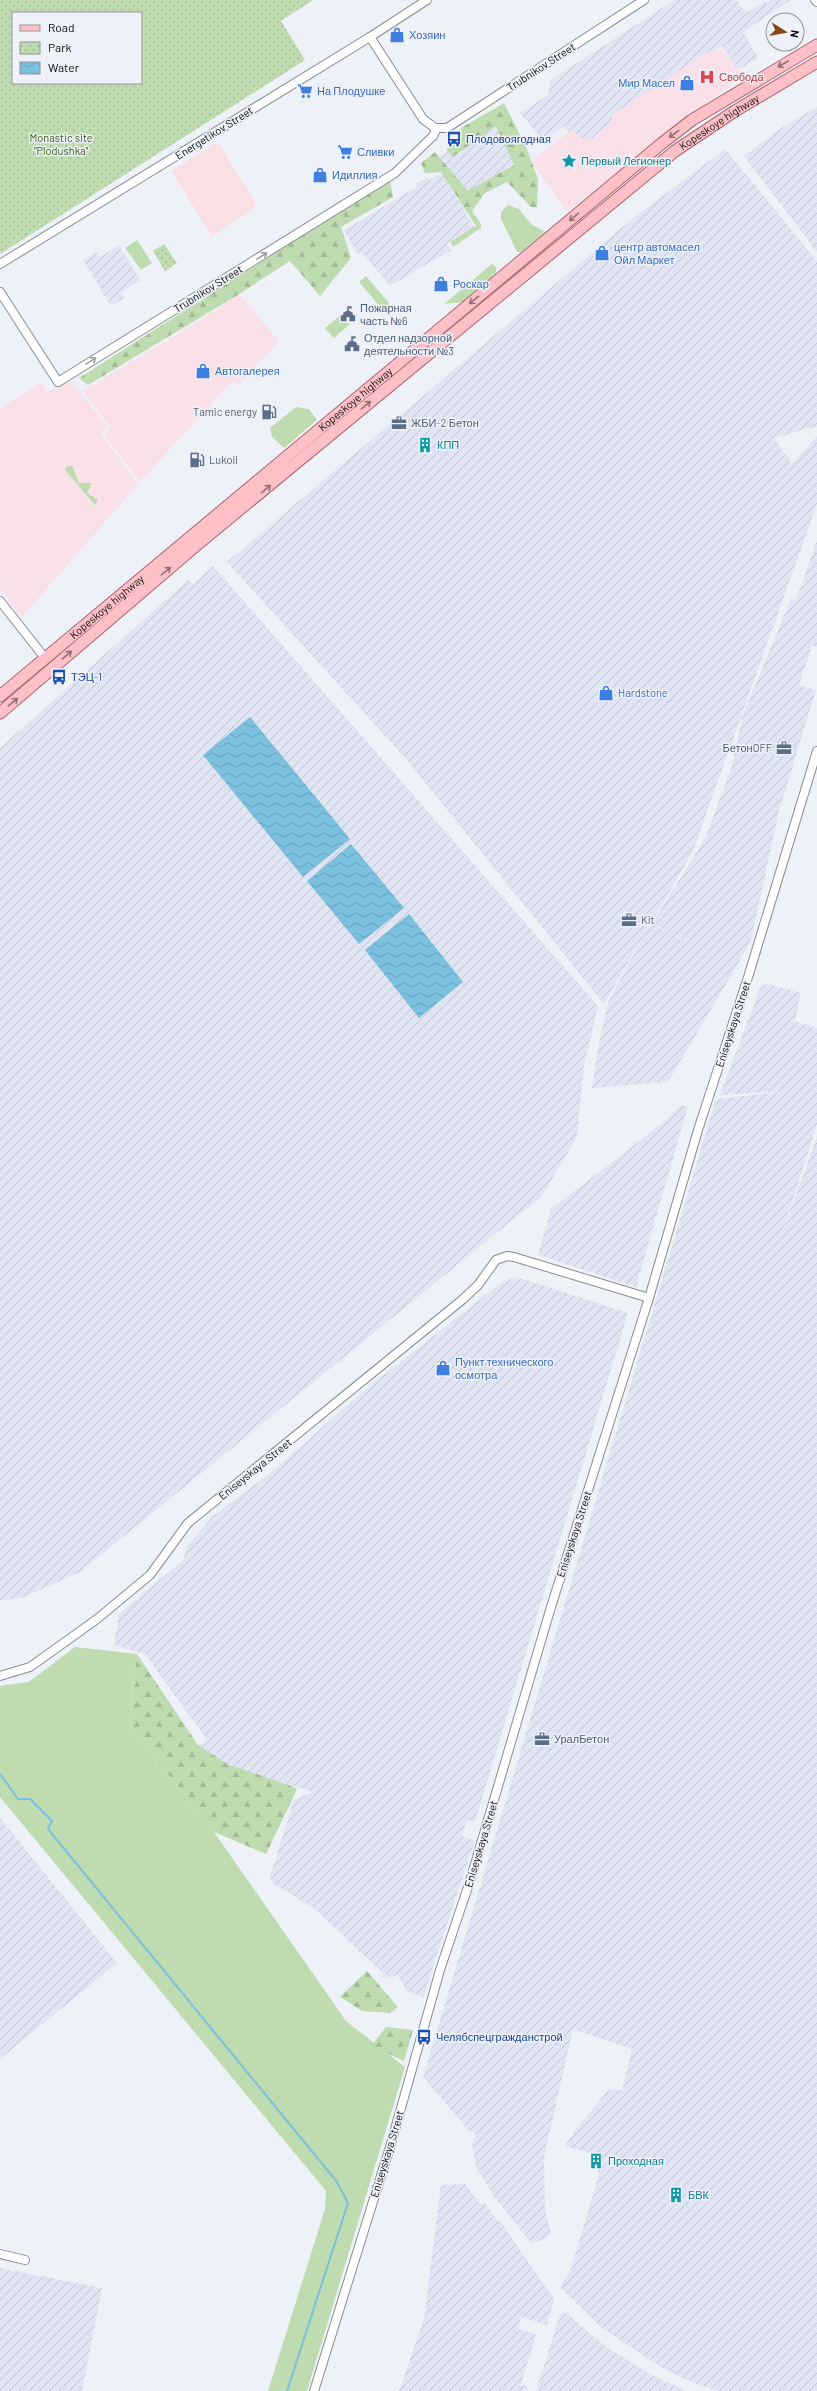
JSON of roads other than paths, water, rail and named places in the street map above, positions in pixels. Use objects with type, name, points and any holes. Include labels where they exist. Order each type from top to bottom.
[{"type":"main road","name":"Kopeskoye highway","points":[[0,696],[673,134],[735,93],[817,45]]},
{"type":"main road","name":"Kopeskoye highway","points":[[0,713],[199,543],[675,151],[735,111],[817,62]]},
{"type":"main road","points":[[377,382],[384,391]]},
{"type":"main road","points":[[345,408],[353,417]]},
{"type":"main road","points":[[45,658],[53,668]]},
{"type":"street","name":"Energetikov Street","points":[[0,264],[370,37],[415,3],[427,0]]},
{"type":"street","name":"Trubnikov Street","points":[[0,292],[58,382],[396,173],[433,136],[437,128],[447,128],[456,124],[644,0]]},
{"type":"street","points":[[370,37],[423,119],[437,128]]},
{"type":"street","points":[[0,601],[45,658]]},
{"type":"street","name":"Eniseyskaya Street","points":[[314,2391],[390,2147],[440,1970],[472,1874],[553,1602],[649,1298],[698,1130],[749,974],[817,751]]},
{"type":"street","name":"Eniseyskaya Street","points":[[0,1676],[30,1667],[80,1632],[150,1575],[188,1524],[462,1300],[478,1285],[496,1260],[507,1256],[514,1257],[649,1298]]},
{"type":"street","points":[[0,2254],[25,2260]]},
{"type":"water","points":[[250,717],[350,839],[303,877],[203,755]]},
{"type":"water","points":[[351,844],[404,908],[359,944],[307,881]]},
{"type":"water","points":[[409,914],[463,982],[419,1018],[365,950]]},
{"type":"waterway","points":[[0,1774],[18,1799],[30,1799],[52,1821],[48,1829],[337,2182],[348,2203],[287,2391]]},
{"type":"place","name":"Хозяин","points":[[397,35]]},
{"type":"place","name":"Свобода","points":[[707,77]]},
{"type":"place","name":"Мир Масел","points":[[687,83]]},
{"type":"place","name":"На Плодушке","points":[[305,91]]},
{"type":"place","name":"Плодовоягодная","points":[[454,139]]},
{"type":"place","name":"Сливки","points":[[345,152]]},
{"type":"place","name":"Первый Легионер","points":[[569,161]]},
{"type":"place","name":"Идиллия","points":[[320,175]]},
{"type":"place","name":"центр автомасел Ойл Маркет","points":[[602,253]]},
{"type":"place","name":"Роскар","points":[[441,284]]},
{"type":"place","name":"Пожарная часть №6","points":[[348,314]]},
{"type":"place","name":"Отдел надзорной деятельности №3","points":[[352,344]]},
{"type":"place","name":"Автогалерея","points":[[203,371]]},
{"type":"place","name":"Tamic energy","points":[[269,412]]},
{"type":"place","name":"ЖБИ-2 Бетон","points":[[399,423]]},
{"type":"place","name":"КПП","points":[[425,445]]},
{"type":"place","name":"Lukoil","points":[[197,460]]},
{"type":"place","name":"ТЭЦ-1","points":[[59,677]]},
{"type":"place","name":"Hardstone","points":[[606,693]]},
{"type":"place","name":"БетонOFF","points":[[784,748]]},
{"type":"place","name":"Kit","points":[[629,920]]},
{"type":"place","name":"Пункт технического осмотра","points":[[443,1368]]},
{"type":"place","name":"УралБетон","points":[[542,1739]]},
{"type":"place","name":"Челябспецгражданстрой","points":[[424,2037]]},
{"type":"place","name":"Проходная","points":[[596,2161]]},
{"type":"place","name":"БВК","points":[[676,2195]]},
{"type":"park label","name":"Monastic site \"Plodushka\"","points":[[61,144]]}]
